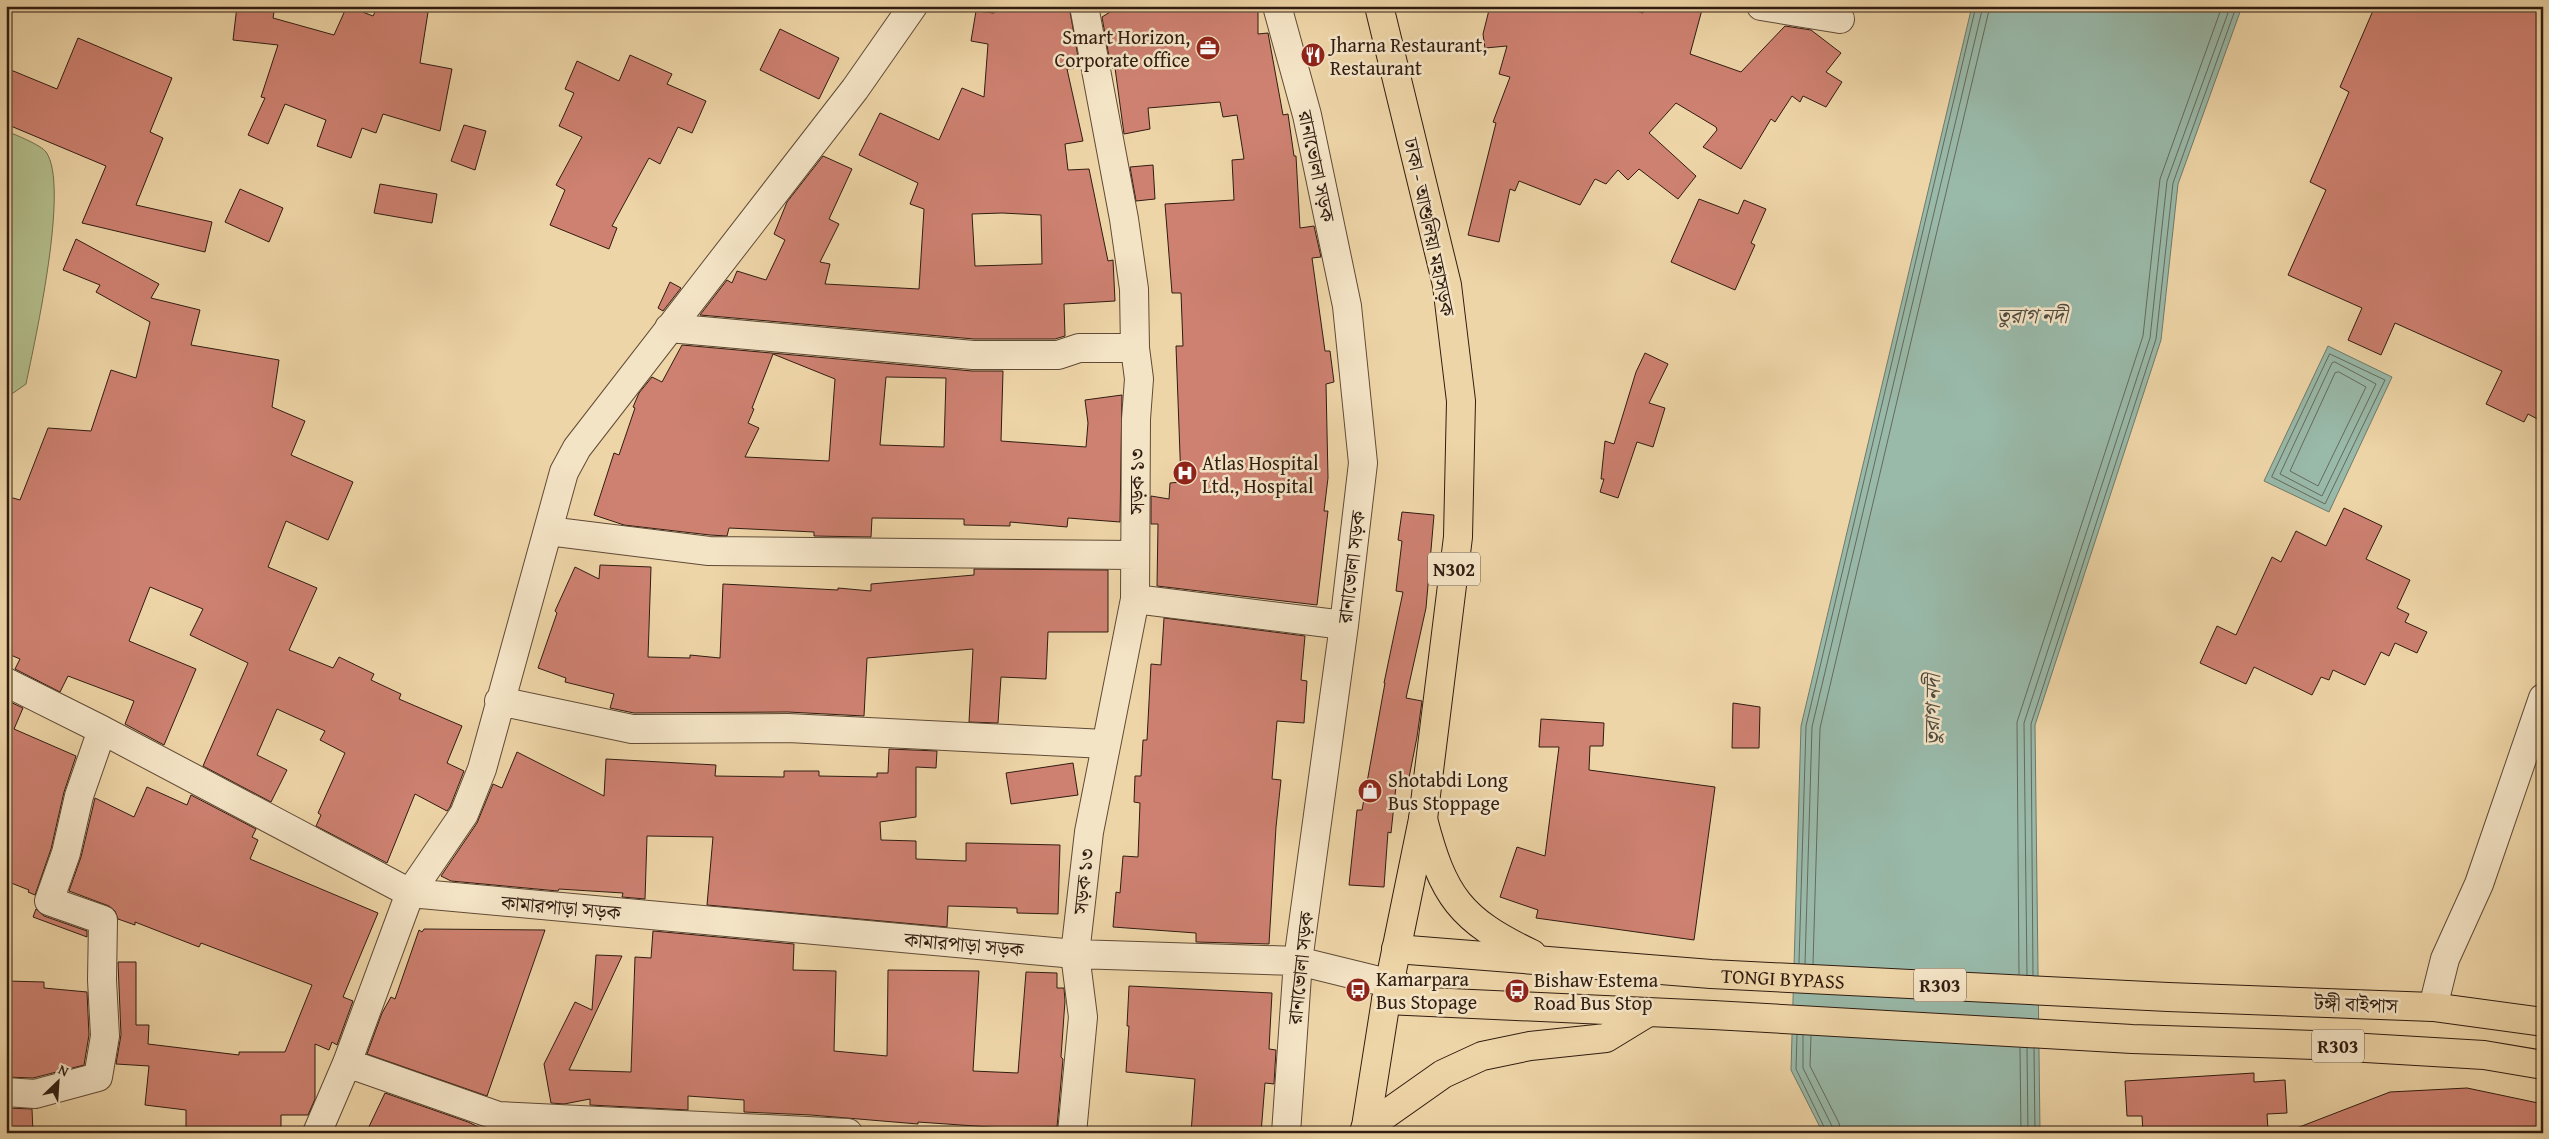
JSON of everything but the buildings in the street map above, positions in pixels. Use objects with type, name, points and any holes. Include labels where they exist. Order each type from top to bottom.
[{"type":"main road","name":"ঢাকা - আশুলিয়া মহাসড়ক","points":[[1365,1131],[1393,993],[1396,949],[1423,819],[1458,537],[1461,400],[1447,285],[1379,6]]},
{"type":"main road","points":[[1423,819],[1432,852],[1447,889],[1468,915],[1496,937],[1549,962]]},
{"type":"main road","name":"TONGI BYPASS","points":[[1396,949],[1711,974],[2168,997]]},
{"type":"main road","name":"R303","points":[[1393,993],[1647,1013],[1713,1015],[2132,1039],[2315,1044],[2484,1055],[2543,1065]]},
{"type":"main road","name":"টঙ্গী বাইপাস","points":[[2168,997],[2432,1007],[2543,1022]]},
{"type":"main road","points":[[1365,1131],[1443,1074],[1482,1056],[1530,1046],[1606,1038],[1647,1013]]},
{"type":"street","points":[[317,1133],[347,1063],[410,893],[464,814],[482,769],[499,701],[564,472],[577,448],[855,89],[913,6]]},
{"type":"street","name":"সড়ক ১৩","points":[[1072,1133],[1083,1017],[1075,954],[1089,832],[1135,599],[1136,419],[1139,379],[1135,348],[1134,288],[1124,219],[1084,6]]},
{"type":"street","name":"রানাভোলা সড়ক","points":[[1277,6],[1307,115],[1347,306],[1363,463],[1344,625],[1298,961],[1286,1133]]},
{"type":"street","points":[[1761,6],[1840,19]]},
{"type":"street","points":[[669,328],[973,355],[1058,355],[1079,348],[1135,348]]},
{"type":"street","points":[[548,532],[709,551],[1135,555]]},
{"type":"street","points":[[1135,599],[1344,625]]},
{"type":"street","points":[[6,682],[102,730],[410,893]]},
{"type":"street","points":[[2432,1007],[2445,959],[2479,884],[2543,698]]},
{"type":"street","points":[[499,701],[632,729],[788,728],[1105,744]]},
{"type":"street","points":[[6,1092],[35,1094],[98,1077],[105,1036],[102,980],[103,920],[49,900],[66,853],[79,796],[102,730]]},
{"type":"street","name":"কামারপাড়া সড়ক","points":[[410,893],[1075,954],[1298,961],[1393,993]]},
{"type":"street","points":[[347,1063],[498,1116],[848,1133]]},
{"type":"green space","points":[[6,131],[34,143],[46,152],[52,170],[54,196],[53,228],[43,300],[26,384],[6,398]]},
{"type":"water","name":"তুরাগ নদী","points":[[1972,6],[2238,6],[2240,12],[2178,184],[2161,340],[2035,725],[2040,1133],[1823,1133],[1791,1070],[1801,726]]},
{"type":"water","points":[[2328,346],[2392,377],[2329,512],[2264,481]]},
{"type":"place","name":"Smart Horizon, Corporate office","points":[[1208,48]]},
{"type":"place","name":"Jharna Restaurant, Restaurant","points":[[1313,55]]},
{"type":"place","name":"Atlas Hospital Ltd., Hospital","points":[[1185,473]]},
{"type":"place","name":"Shotabdi Long Bus Stoppage","points":[[1370,791]]},
{"type":"place","name":"Kamarpara Bus Stopage","points":[[1358,990]]},
{"type":"place","name":"Bishaw Estema Road Bus Stop","points":[[1517,991]]}]
